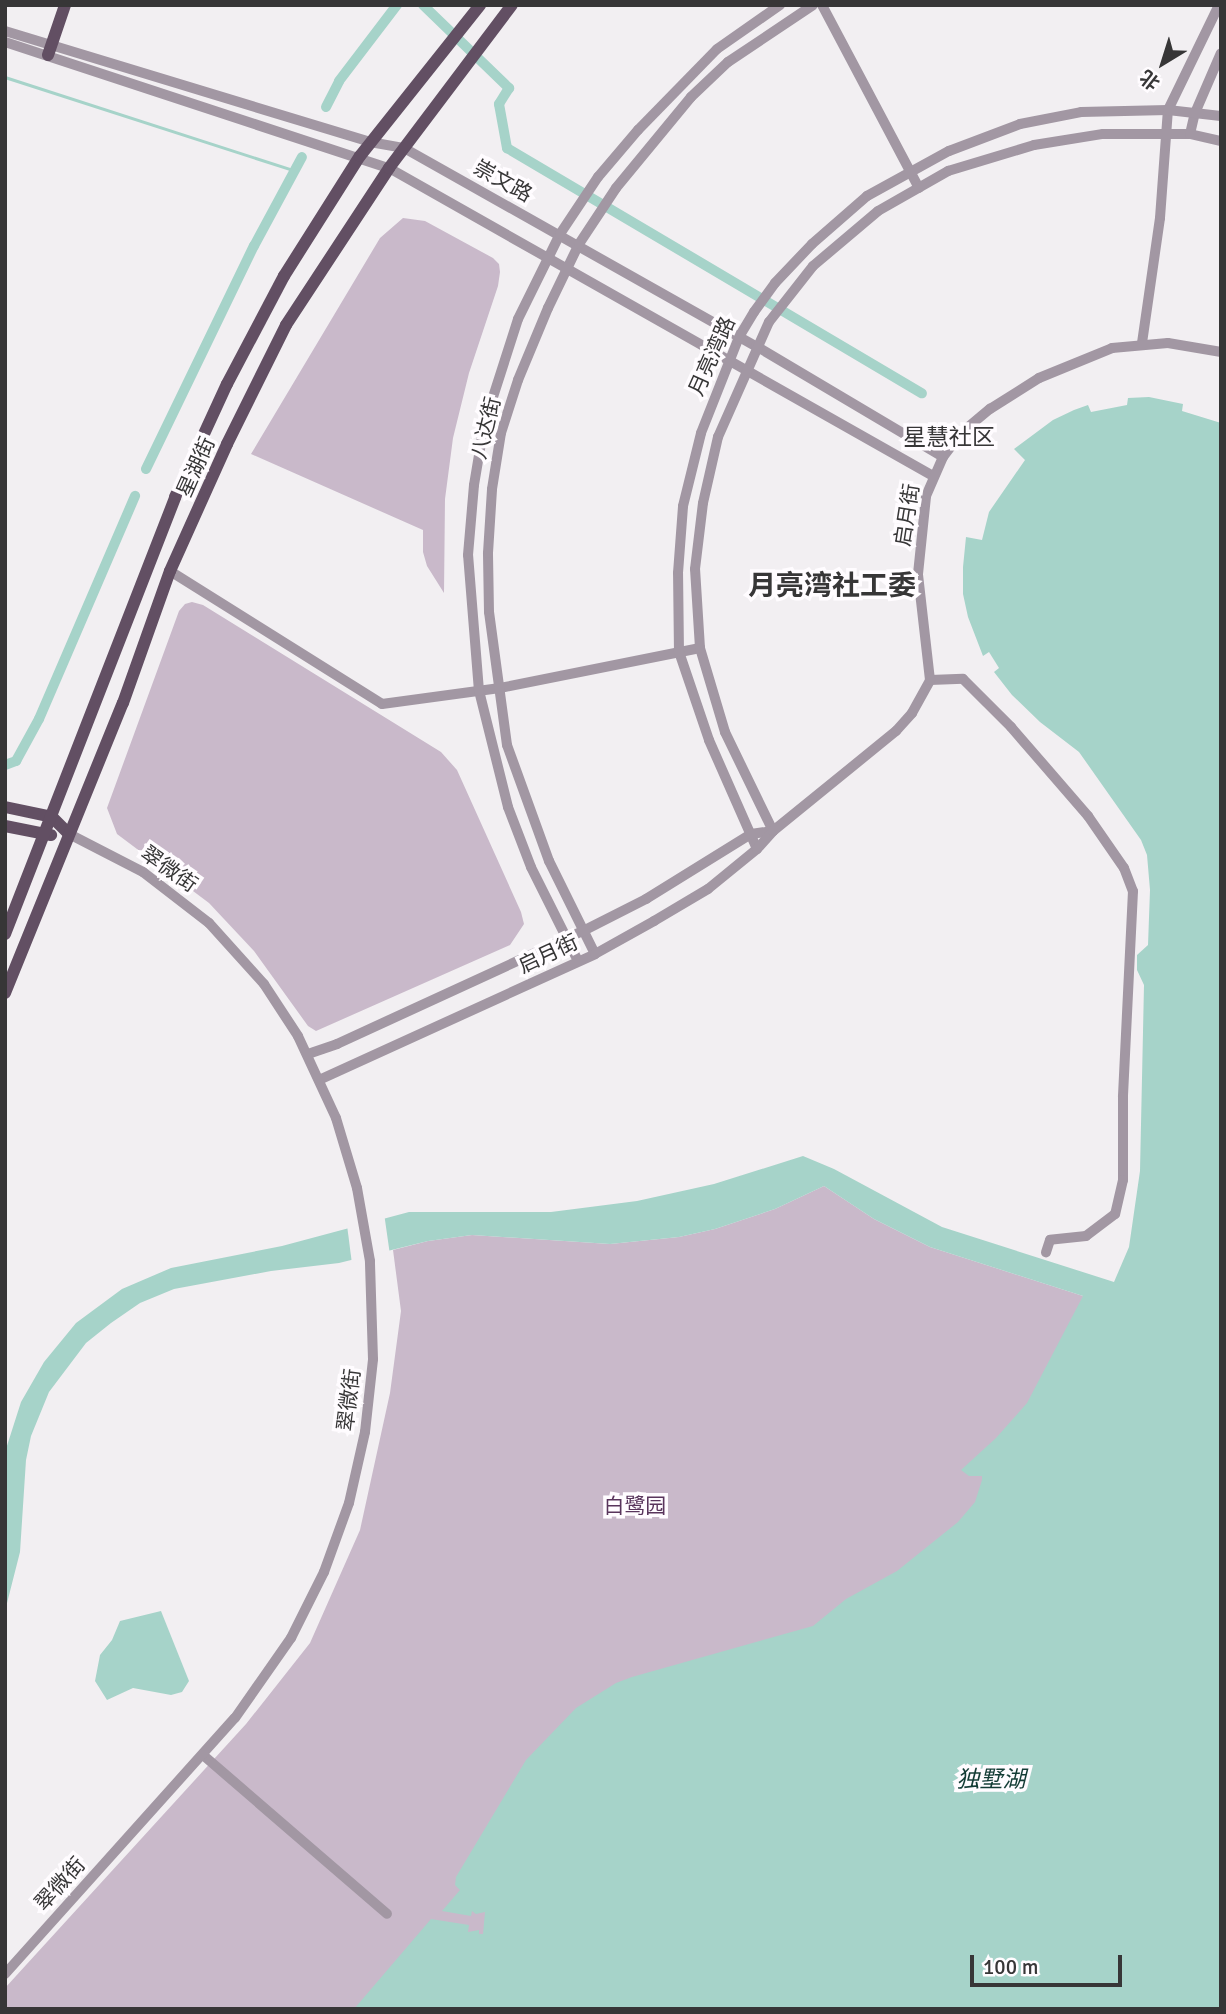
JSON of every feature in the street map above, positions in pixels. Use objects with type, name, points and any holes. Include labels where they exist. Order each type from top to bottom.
[{"type":"main road","points":[[50,50],[65,5]]},
{"type":"main road","name":"星湖街","points":[[5,934],[46,835],[175,496],[227,384],[284,276],[360,156],[480,5]]},
{"type":"main road","name":"星湖街","points":[[5,993],[123,703],[170,571],[227,444],[286,325],[389,168],[512,5]]},
{"type":"main road","points":[[5,807],[52,817],[69,834]]},
{"type":"main road","points":[[5,826],[46,835],[69,834]]},
{"type":"street","name":"八达街","points":[[578,961],[565,940],[508,807],[479,691],[468,555],[474,485],[484,425],[518,319],[560,234],[598,177],[678,86],[717,49],[780,5]]},
{"type":"street","name":"八达街","points":[[594,954],[549,861],[507,745],[489,612],[488,553],[492,489],[501,433],[518,380],[567,268],[579,244],[616,188],[654,138],[691,97],[729,62],[813,5]]},
{"type":"street","points":[[822,5],[919,188]]},
{"type":"street","points":[[1142,343],[1149,311],[1168,133],[1168,110],[1219,5]]},
{"type":"street","name":"崇文路","points":[[5,31],[50,50],[389,168],[933,476]]},
{"type":"street","name":"崇文路","points":[[5,42],[50,50],[370,142],[404,148],[579,244],[943,457]]},
{"type":"street","points":[[1190,134],[1195,113],[1221,53]]},
{"type":"street","name":"月亮湾路","points":[[757,849],[709,740],[679,652],[678,573],[683,506],[701,433],[728,362],[754,312],[775,283],[812,244],[867,196],[949,151],[1020,124],[1081,113],[1168,110],[1221,116]]},
{"type":"street","name":"月亮湾路","points":[[773,831],[725,732],[700,648],[695,569],[703,503],[718,437],[756,346],[769,322],[813,266],[878,211],[948,171],[1034,145],[1103,134],[1190,134],[1221,141]]},
{"type":"street","name":"启月街","points":[[319,1080],[594,954],[708,888],[896,731],[912,713],[930,680],[918,574],[926,496],[943,457],[961,433],[990,409],[1039,378],[1112,348],[1142,343],[1196,346],[1221,352]]},
{"type":"street","points":[[170,571],[382,704],[500,688],[700,648]]},
{"type":"street","points":[[930,680],[963,679],[1011,727],[1088,816],[1124,868],[1133,891],[1123,1097],[1123,1180],[1115,1214],[1086,1236],[1050,1240],[1046,1252]]},
{"type":"street","name":"启月街","points":[[308,1054],[337,1045],[565,940],[646,899],[751,834],[773,831]]},
{"type":"street","name":"翠微街","points":[[5,1974],[203,1755],[250,1699],[291,1638],[341,1527],[361,1456],[370,1395],[374,1334],[370,1261],[362,1212],[344,1141],[308,1054],[264,984],[209,922],[143,872],[69,834]]},
{"type":"street","points":[[203,1755],[387,1914]]},
{"type":"green space","points":[[403,218],[425,221],[493,258],[499,264],[500,272],[498,286],[469,373],[453,438],[445,499],[444,593],[427,566],[423,552],[423,530],[251,454],[380,238]]},
{"type":"green space","points":[[192,602],[203,605],[441,752],[457,770],[521,912],[524,924],[510,945],[316,1031],[308,1026],[254,951],[209,903],[117,834],[107,808],[179,611],[185,604]]},
{"type":"green space","name":"白鹭园","points":[[824,1186],[874,1219],[930,1247],[1083,1296],[1065,1467],[499,2009],[5,2009],[5,1988],[246,1724],[310,1643],[360,1530],[390,1393],[401,1311],[393,1250],[428,1241],[472,1235],[610,1244],[679,1237],[715,1229],[775,1209]]},
{"type":"water","name":"独墅湖","points":[[1149,397],[1183,404],[1182,411],[1221,423],[1221,2009],[354,2009],[431,1919],[469,1925],[468,1932],[479,1930],[479,1934],[483,1934],[485,1912],[476,1914],[472,1911],[471,1916],[442,1911],[460,1890],[455,1885],[456,1877],[526,1760],[576,1708],[616,1683],[632,1677],[813,1626],[846,1599],[897,1571],[958,1522],[975,1502],[982,1480],[982,1476],[969,1476],[961,1470],[996,1438],[1027,1403],[1083,1296],[930,1247],[874,1219],[824,1186],[775,1209],[715,1229],[679,1237],[610,1244],[472,1235],[428,1241],[339,1263],[271,1271],[174,1289],[140,1303],[86,1343],[49,1392],[31,1436],[26,1460],[20,1552],[5,1611],[5,1452],[21,1402],[44,1362],[76,1323],[122,1289],[171,1268],[282,1246],[409,1212],[551,1212],[637,1201],[714,1184],[803,1156],[834,1169],[942,1227],[1114,1282],[1129,1247],[1140,1171],[1144,985],[1137,970],[1137,955],[1148,945],[1150,890],[1147,855],[1141,840],[1079,752],[1040,722],[1012,695],[994,672],[999,668],[989,652],[983,656],[968,617],[963,594],[963,567],[966,537],[982,540],[989,512],[1025,460],[1014,449],[1053,420],[1074,410],[1088,405],[1091,412],[1127,405],[1128,398]]},
{"type":"water","points":[[161,1611],[189,1681],[182,1692],[171,1695],[133,1688],[107,1700],[95,1681],[100,1655],[112,1640],[120,1621]]},
{"type":"pier","points":[[384,1213],[390,1255],[352,1264],[347,1225]]},
{"type":"waterway","points":[[326,107],[339,81],[397,5]]},
{"type":"waterway","points":[[423,5],[509,88],[499,104],[507,148],[922,393]]},
{"type":"waterway","points":[[5,77],[296,171]]},
{"type":"waterway","points":[[146,469],[254,246],[302,157]]},
{"type":"waterway","points":[[5,765],[16,761],[39,719],[135,496]]},
{"type":"district","name":"星慧社区","points":[[949,438]]},
{"type":"district","name":"月亮湾社工委","points":[[832,586]]}]
